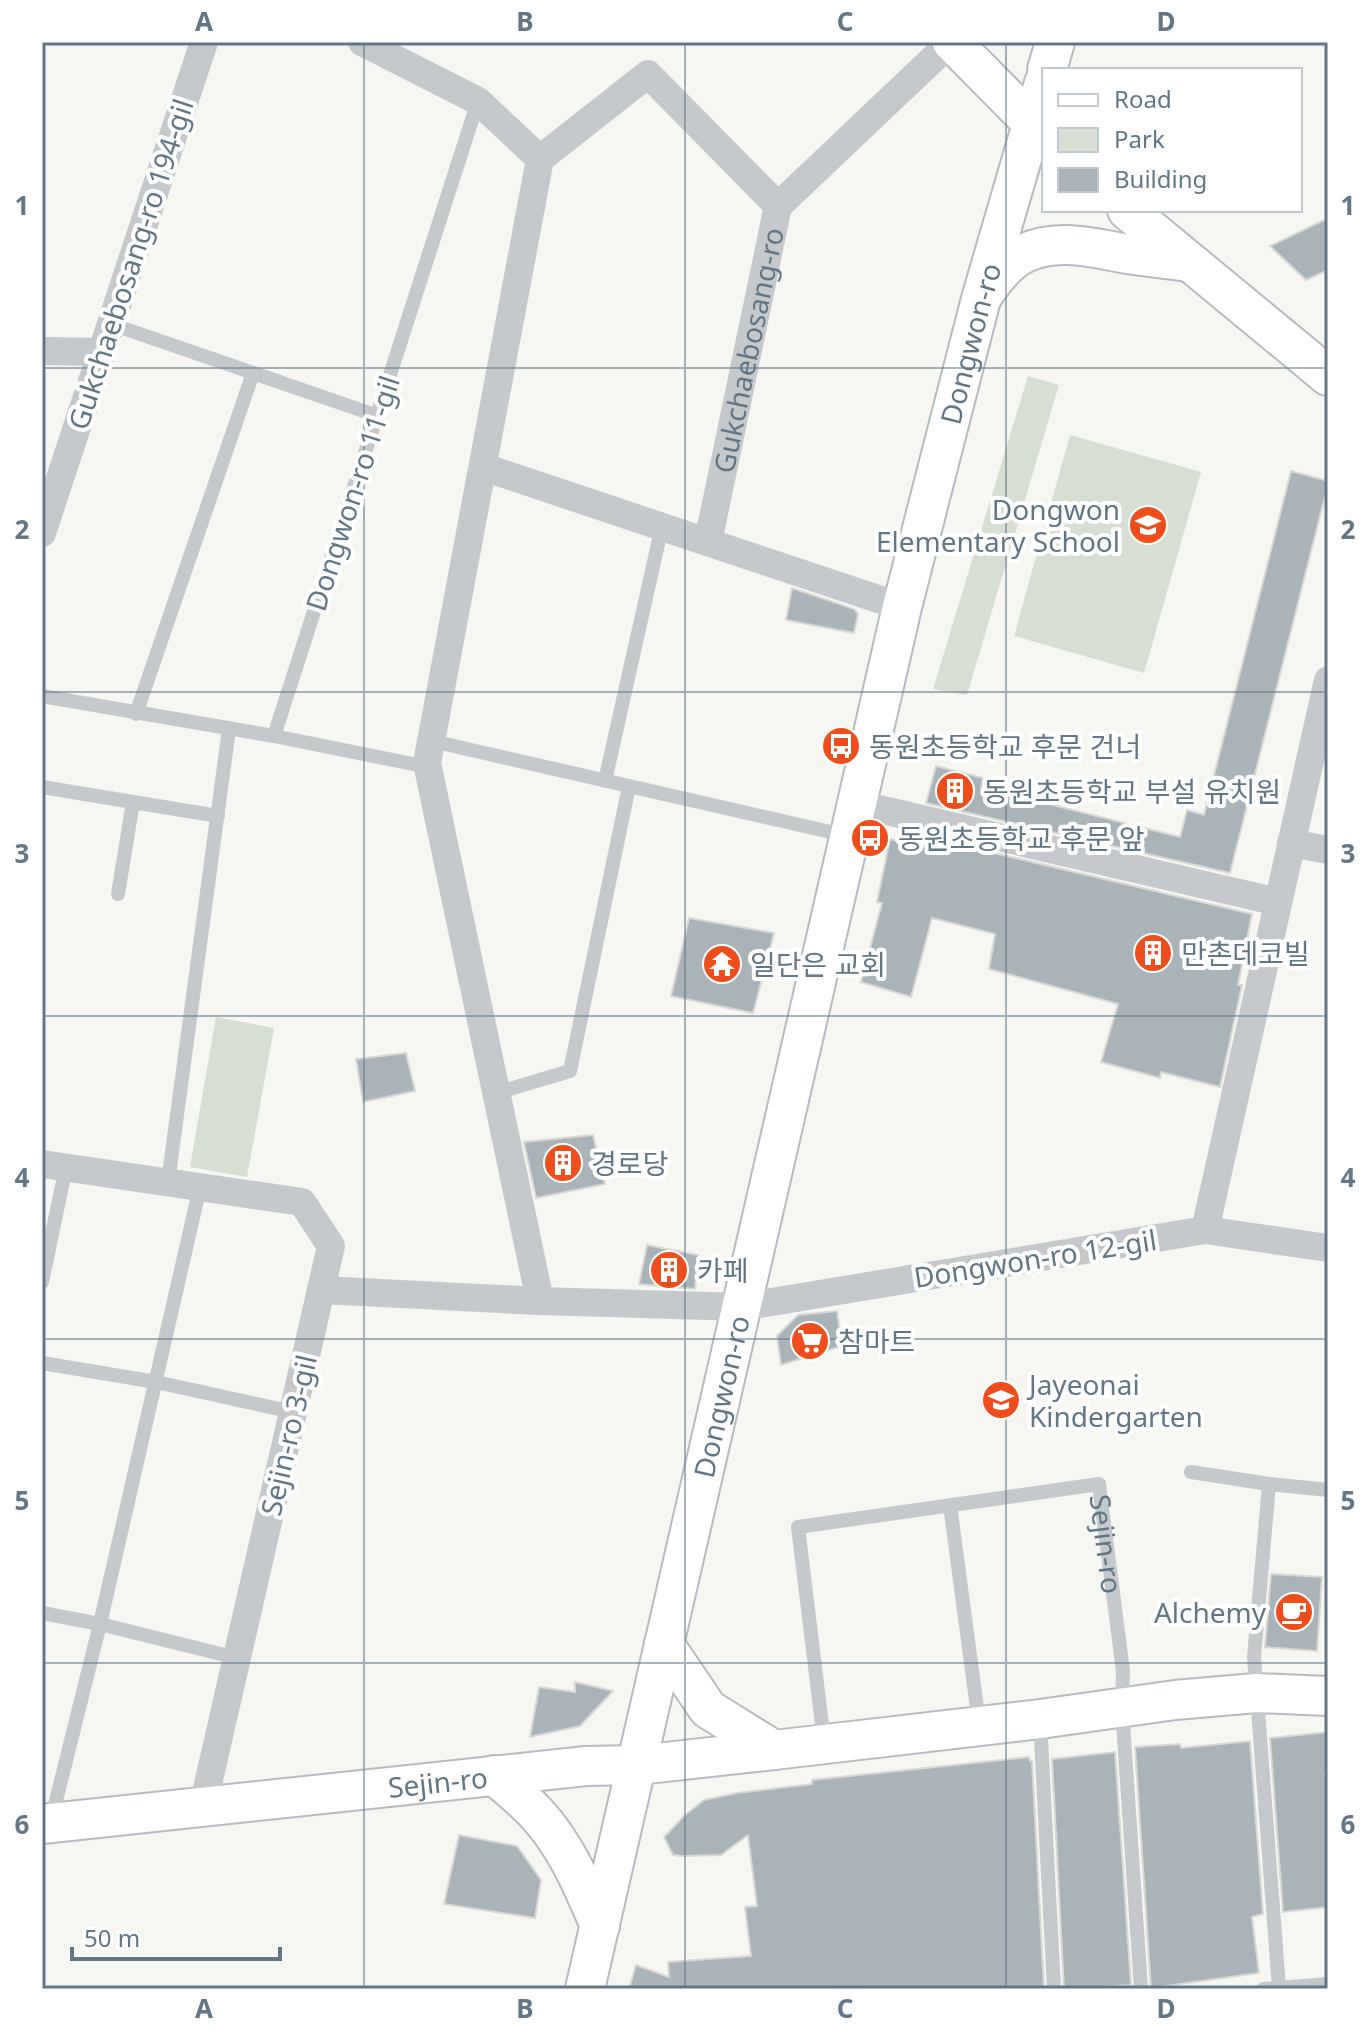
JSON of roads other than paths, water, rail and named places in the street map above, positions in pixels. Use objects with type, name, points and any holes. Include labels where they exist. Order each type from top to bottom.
[{"type":"main road","name":"Gukchaebosang-ro","points":[[952,42],[1039,130]]},
{"type":"main road","points":[[1048,68],[1055,42]]},
{"type":"main road","name":"Dongwon-ro","points":[[585,1989],[902,607],[1001,224],[1039,130],[1042,102]]},
{"type":"main road","points":[[1129,212],[1328,376]]},
{"type":"main road","points":[[981,299],[995,277],[1023,254],[1050,246],[1096,247],[1189,262]]},
{"type":"main road","points":[[664,1644],[708,1709],[774,1750]]},
{"type":"main road","name":"Sejin-ro","points":[[46,1823],[494,1775],[586,1766],[638,1765],[825,1745],[1175,1700],[1256,1693],[1328,1696]]},
{"type":"main road","points":[[494,1775],[536,1813],[555,1837],[578,1873],[600,1926]]},
{"type":"street","name":"Gukchaebosang-ro 194-gil","points":[[42,533],[204,42]]},
{"type":"street","points":[[362,42],[478,101],[540,159]]},
{"type":"street","name":"Gukchaebosang-ro","points":[[708,542],[778,206],[952,42]]},
{"type":"street","points":[[540,1301],[430,754],[540,159],[648,74],[778,206]]},
{"type":"street","points":[[42,351],[101,352]]},
{"type":"street","points":[[483,467],[902,607]]},
{"type":"street","points":[[1205,1230],[1328,680]]},
{"type":"street","points":[[854,821],[1278,902]]},
{"type":"street","points":[[1291,843],[1328,850]]},
{"type":"street","name":"Sejin-ro 3-gil","points":[[54,1165],[302,1202],[331,1246],[203,1806]]},
{"type":"street","name":"Dongwon-ro 12-gil","points":[[742,1307],[1205,1230],[1328,1248]]},
{"type":"street","points":[[321,1290],[742,1307]]},
{"type":"lane","name":"Dongwon-ro 11-gil","points":[[274,736],[478,101]]},
{"type":"lane","points":[[111,324],[378,416]]},
{"type":"lane","points":[[136,714],[253,373]]},
{"type":"lane","points":[[605,781],[662,526]]},
{"type":"lane","points":[[42,696],[274,736],[430,754],[854,821]]},
{"type":"lane","points":[[168,1182],[229,729]]},
{"type":"lane","points":[[496,1093],[570,1071],[629,786]]},
{"type":"lane","points":[[42,787],[218,816]]},
{"type":"lane","points":[[118,894],[133,802]]},
{"type":"lane","points":[[42,1282],[54,1165]]},
{"type":"lane","name":"Sejin-ro","points":[[46,1823],[100,1624],[200,1187]]},
{"type":"lane","points":[[42,1363],[156,1382],[293,1412]]},
{"type":"lane","points":[[1191,1472],[1328,1490]]},
{"type":"lane","name":"Sejin-ro","points":[[825,1745],[798,1527],[1099,1484],[1123,1671],[1122,1708],[1141,1989]]},
{"type":"lane","points":[[1269,1484],[1254,1657],[1279,1988]]},
{"type":"lane","points":[[950,1505],[979,1727]]},
{"type":"lane","points":[[42,1613],[237,1658]]},
{"type":"lane","points":[[1040,1719],[1054,1989]]},
{"type":"lane","points":[[1263,1989],[1328,1984]]},
{"type":"place","name":"Dongwon Elementary School","points":[[1148,525]]},
{"type":"place","name":"동원초등학교 후문 건너","points":[[841,746]]},
{"type":"place","name":"동원초등학교 부설 유치원","points":[[955,791]]},
{"type":"place","name":"동원초등학교 후문 앞","points":[[870,838]]},
{"type":"place","name":"만촌데코빌","points":[[1153,953]]},
{"type":"place","name":"일단은 교회","points":[[722,964]]},
{"type":"place","name":"경로당","points":[[563,1163]]},
{"type":"place","name":"카페","points":[[669,1270]]},
{"type":"place","name":"참마트","points":[[810,1341]]},
{"type":"place","name":"Jayeonai Kindergarten","points":[[1001,1400]]},
{"type":"place","name":"Alchemy","points":[[1294,1612]]}]
